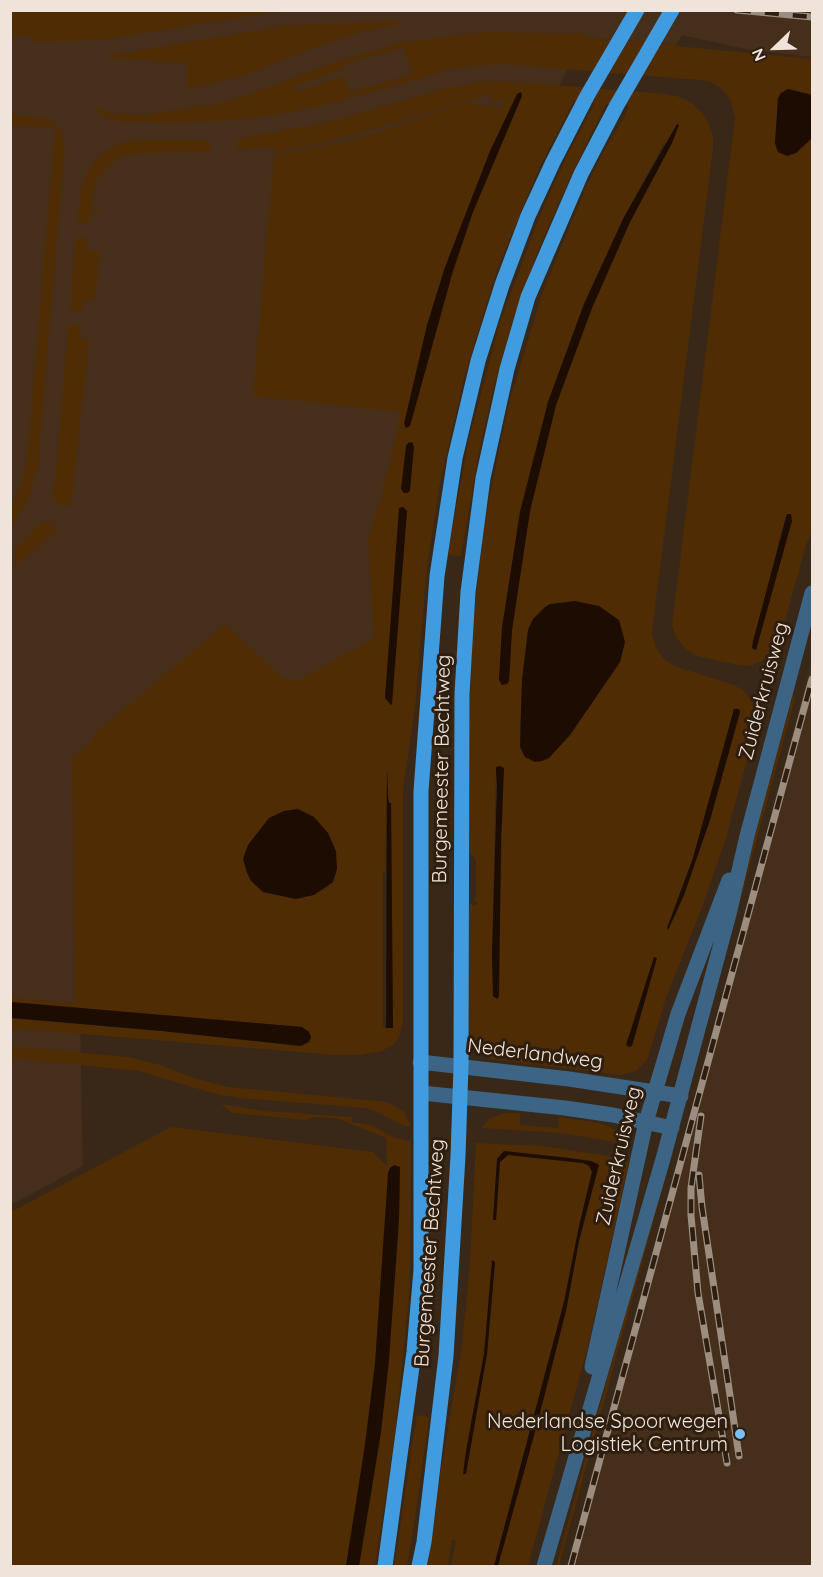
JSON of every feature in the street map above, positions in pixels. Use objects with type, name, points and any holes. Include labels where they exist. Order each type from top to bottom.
[{"type":"main road","name":"Burgemeester Bechtweg","points":[[385,1566],[414,1352],[419,1294],[422,1093],[420,1062],[421,790],[437,576],[455,458],[478,361],[502,285],[528,216],[587,96],[637,10]]},
{"type":"main road","name":"Burgemeester Bechtweg","points":[[419,1566],[424,1542],[446,1356],[461,1096],[462,694],[468,592],[483,478],[507,369],[528,297],[581,174],[617,105],[672,10]]},
{"type":"street","name":"Zuiderkruisweg","points":[[544,1566],[681,1096],[747,836],[813,593]]},
{"type":"street","name":"Zuiderkruisweg","points":[[564,1495],[646,1122],[678,1014],[747,836]]},
{"type":"street","name":"Nederlandweg","points":[[420,1062],[681,1096]]},
{"type":"street","points":[[422,1093],[565,1108],[672,1128]]},
{"type":"shaded area","points":[[173,10],[245,16],[282,10],[812,11],[812,57],[750,50],[682,35],[676,44],[588,38],[584,34],[477,33],[581,42],[503,199],[403,629],[283,695],[75,759],[83,1166],[11,1205],[11,11]]},
{"type":"shaded area","points":[[10,11],[282,11],[99,40],[33,42],[33,37],[11,35]]},
{"type":"shaded area","points":[[400,21],[398,25],[366,31],[318,46],[242,76],[187,89],[187,63],[110,58],[112,55],[289,25]]},
{"type":"shaded area","points":[[486,32],[584,34],[589,38],[675,44],[682,35],[676,46],[812,59],[812,95],[788,89],[778,99],[775,143],[778,152],[796,153],[812,138],[812,531],[779,642],[773,652],[760,662],[749,666],[738,665],[697,656],[686,649],[676,637],[672,625],[735,118],[731,101],[721,88],[711,82],[699,80],[501,64],[456,68],[358,96],[353,93],[353,97],[336,102],[281,114],[237,120],[171,123],[116,121],[102,116],[94,109],[105,110],[107,113],[145,115],[216,104],[245,96],[332,63],[399,43]],"holes":[[[404,48],[412,74],[349,93],[344,76],[296,92],[294,86],[345,69],[344,65]],[[792,517],[756,650],[752,649],[785,518]]]},
{"type":"shaded area","points":[[485,81],[666,94],[680,97],[693,104],[709,124],[713,136],[652,632],[655,646],[663,658],[674,666],[743,690],[754,704],[757,722],[726,838],[666,998],[647,1060],[636,1071],[621,1075],[491,1059],[474,1047],[469,1030],[468,905],[471,903],[474,906],[478,903],[474,899],[476,896],[476,860],[468,851],[469,721],[473,623],[485,519],[509,403],[543,291],[587,185],[629,105],[606,104],[539,248],[514,316],[494,386],[478,456],[461,556],[448,555],[449,545],[469,439],[500,322],[541,213],[595,103],[574,101],[539,168],[497,270],[464,378],[440,483],[427,567],[415,708],[403,789],[403,1022],[399,1037],[394,1044],[382,1051],[360,1055],[335,1055],[11,1028],[10,1018],[299,1046],[302,1027],[11,1002],[11,998],[75,1003],[72,757],[92,742],[93,735],[225,624],[284,679],[299,680],[374,638],[368,540],[382,495],[401,412],[253,396],[274,156],[357,139],[465,103],[502,108],[505,99],[492,102],[491,94],[334,140],[274,153],[275,146],[237,150],[236,142],[241,138],[329,122],[443,89]],"holes":[[[664,143],[672,143],[630,222],[592,308],[556,405],[530,511],[512,630],[509,681],[503,685],[499,680],[502,628],[520,512],[548,402],[584,304],[624,217]],[[405,507],[407,511],[391,705],[385,698],[399,508]],[[550,604],[620,662],[570,735],[546,760],[520,731],[522,680],[528,630],[533,619]],[[736,708],[740,712],[710,820],[684,895],[669,929],[693,858],[734,709]],[[496,767],[503,780],[498,999],[493,996],[492,954]],[[387,772],[388,796],[391,804],[393,1028],[383,1027],[383,870],[385,872]],[[337,866],[333,882],[328,887],[296,899],[263,892]]]},
{"type":"shaded area","points":[[788,89],[812,95],[812,138],[796,153],[787,156],[778,152],[775,143],[778,98]]},
{"type":"shaded area","points":[[521,92],[522,96],[473,212],[453,271],[410,426],[406,428],[404,424],[427,325],[445,267],[490,151],[517,94]]},
{"type":"shaded area","points":[[11,115],[47,118],[61,131],[65,144],[38,466],[27,502],[11,527],[11,507],[21,485],[27,460],[55,128],[11,125]]},
{"type":"shaded area","points":[[677,124],[679,125],[672,143],[630,222],[592,308],[556,405],[530,511],[512,630],[509,681],[502,685],[499,680],[502,628],[520,512],[548,402],[584,304],[624,217]]},
{"type":"shaded area","points":[[141,140],[205,140],[210,144],[211,152],[142,153],[120,157],[103,171],[95,184],[91,209],[101,209],[101,211],[91,211],[90,221],[87,223],[77,222],[82,183],[92,164],[100,155],[113,147]]},
{"type":"shaded area","points":[[76,237],[86,238],[88,251],[100,251],[95,300],[84,299],[83,308],[80,311],[70,310]]},
{"type":"shaded area","points":[[68,325],[81,326],[80,339],[89,340],[71,506],[59,505],[52,496],[56,474]]},
{"type":"shaded area","points":[[412,442],[414,447],[410,490],[404,493],[401,489],[406,446]]},
{"type":"shaded area","points":[[403,507],[407,511],[391,705],[385,698],[399,508]]},
{"type":"shaded area","points":[[787,514],[791,514],[792,521],[756,650],[752,648],[753,641]]},
{"type":"shaded area","points":[[50,522],[57,530],[15,567],[16,548],[39,523]]},
{"type":"shaded area","points":[[575,601],[599,606],[619,620],[625,642],[620,662],[570,735],[549,758],[535,762],[525,757],[520,747],[522,680],[528,630],[533,619],[545,607],[550,604]]},
{"type":"shaded area","points":[[812,660],[812,1566],[575,1566]]},
{"type":"shaded area","points":[[793,695],[795,698],[671,1156],[668,1155]]},
{"type":"shaded area","points":[[734,709],[739,709],[740,712],[710,820],[684,895],[668,930],[693,858]]},
{"type":"shaded area","points":[[496,767],[504,768],[499,996],[497,999],[493,996],[492,954]]},
{"type":"shaded area","points":[[387,771],[388,796],[389,803],[391,803],[393,1028],[386,1028]]},
{"type":"shaded area","points":[[298,809],[314,817],[328,833],[336,851],[337,869],[333,882],[314,895],[296,899],[263,892],[251,881],[247,873],[243,859],[248,845],[269,818],[284,811]]},
{"type":"shaded area","points":[[654,957],[657,958],[632,1046],[629,1047],[626,1045]]},
{"type":"shaded area","points":[[11,1002],[302,1027],[309,1032],[311,1037],[309,1042],[301,1046],[11,1018]]},
{"type":"shaded area","points":[[11,1046],[128,1057],[228,1087],[388,1102],[404,1112],[411,1126],[404,1126],[366,1108],[239,1098],[212,1093],[139,1071],[11,1058]]},
{"type":"shaded area","points":[[221,1104],[264,1111],[352,1117],[352,1122],[371,1125],[395,1138],[411,1141],[410,1284],[395,1434],[375,1566],[359,1566],[381,1432],[397,1253],[400,1192],[390,1168],[375,1364],[346,1566],[11,1566],[11,1212],[171,1127],[373,1152],[387,1166],[386,1138],[336,1118],[314,1117],[306,1120],[232,1113]]},
{"type":"shaded area","points":[[505,1113],[520,1113],[520,1125],[558,1128],[559,1117],[601,1123],[615,1130],[627,1144],[561,1133],[481,1128],[490,1118]]},
{"type":"shaded area","points":[[476,1143],[542,1146],[602,1155],[629,1162],[588,1346],[528,1566],[498,1566],[566,1311],[579,1241],[598,1163],[504,1151],[497,1159],[493,1220],[496,1219],[500,1162],[508,1155],[583,1163],[589,1165],[592,1172],[564,1302],[494,1566],[451,1566],[456,1541],[452,1539],[448,1566],[425,1566],[462,1345],[470,1263]],"holes":[[[494,1260],[487,1354],[465,1474],[471,1421],[484,1354]]]},
{"type":"shaded area","points":[[504,1151],[591,1161],[599,1165],[579,1241],[566,1311],[538,1421],[498,1566],[494,1566],[564,1302],[592,1172],[589,1166],[583,1163],[508,1155],[500,1162],[496,1220],[493,1220],[497,1159]]},
{"type":"shaded area","points":[[394,1165],[400,1167],[399,1218],[389,1360],[381,1432],[359,1566],[346,1566],[375,1364],[388,1173]]},
{"type":"shaded area","points":[[667,1172],[559,1566],[556,1566],[663,1175]]},
{"type":"shaded area","points":[[492,1260],[495,1262],[487,1354],[466,1474],[463,1474],[484,1354]]},
{"type":"shaded area","points":[[417,1415],[429,1417],[415,1519],[407,1566],[394,1566]]},
{"type":"railway","points":[[737,10],[812,17]]},
{"type":"railway","points":[[571,1566],[812,679]]},
{"type":"railway","points":[[701,1116],[691,1188],[691,1215],[698,1293],[727,1463]]},
{"type":"railway","points":[[699,1175],[739,1456]]},
{"type":"place","name":"Nederlandse Spoorwegen Logistiek Centrum","points":[[740,1434]]}]
